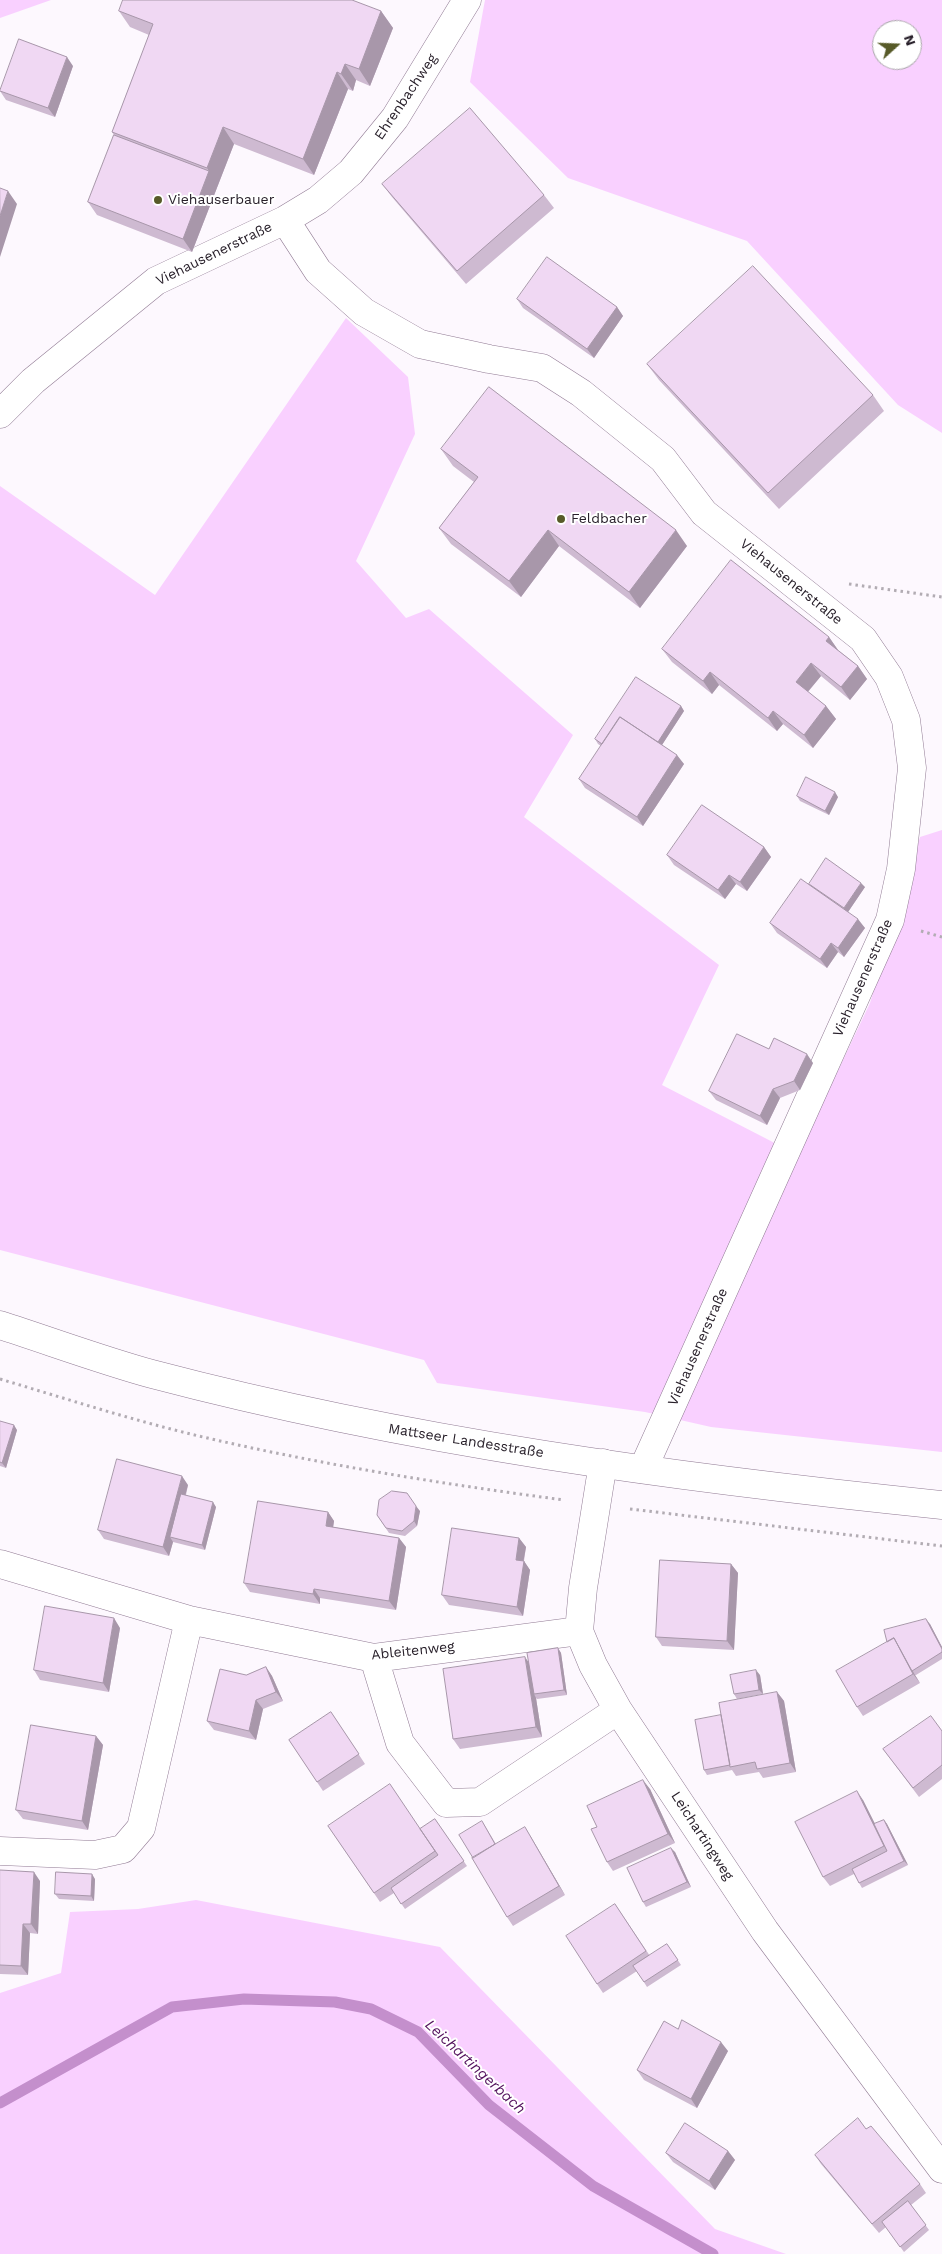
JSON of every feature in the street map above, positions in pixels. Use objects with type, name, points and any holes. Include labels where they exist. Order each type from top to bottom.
[{"type":"street","name":"Ehrenbachweg","points":[[285,220],[318,200],[351,172],[395,118],[467,0]]},
{"type":"street","name":"Viehausenerstraße","points":[[0,414],[33,381],[156,281],[285,220],[318,271],[364,312],[420,344],[542,368],[581,393],[663,459],[704,513],[863,639],[889,677],[906,720],[912,768],[901,869],[890,920],[643,1469]]},
{"type":"street","name":"Mattseer Landesstraße","points":[[0,1325],[151,1374],[367,1424],[643,1469],[828,1493],[942,1505]]},
{"type":"street","points":[[579,1631],[603,1463]]},
{"type":"street","name":"Ableitenweg","points":[[0,1564],[189,1620],[374,1658],[579,1631]]},
{"type":"street","points":[[0,1851],[95,1855],[123,1849],[142,1828],[189,1620]]},
{"type":"street","name":"Leichartingweg","points":[[579,1631],[593,1665],[618,1710],[765,1931],[942,2169]]},
{"type":"street","points":[[374,1658],[400,1743],[446,1804],[480,1802],[618,1710]]},
{"type":"path","points":[[802,592],[829,581],[942,597]]},
{"type":"path","points":[[0,1379],[202,1437],[320,1462],[434,1483],[596,1505],[942,1546]]},
{"type":"shaded area","points":[[0,0],[51,0],[0,18]]},
{"type":"shaded area","points":[[485,0],[942,0],[942,433],[898,405],[747,241],[568,178],[470,82]]},
{"type":"shaded area","points":[[346,318],[408,377],[415,434],[356,561],[406,618],[429,609],[573,735],[524,817],[719,965],[662,1085],[798,1155],[870,1003],[920,837],[942,830],[942,1452],[711,1427],[645,1412],[437,1383],[424,1360],[0,1250],[0,486],[155,595]]},
{"type":"shaded area","points":[[196,1900],[440,1947],[715,2229],[786,2254],[0,2254],[0,1993],[61,1973],[70,1912],[138,1909]]},
{"type":"building","points":[[123,0],[352,0],[381,11],[359,69],[345,64],[341,74],[337,72],[303,159],[223,127],[207,168],[112,132],[153,24],[119,11]]},
{"type":"building","points":[[19,39],[67,57],[48,108],[0,91]]},
{"type":"building","points":[[470,108],[544,195],[457,271],[382,184]]},
{"type":"building","name":"Viehauserbauer","points":[[114,135],[209,171],[183,239],[88,202]]},
{"type":"building","points":[[0,188],[8,191],[0,216]]},
{"type":"building","points":[[547,257],[617,307],[587,349],[517,299]]},
{"type":"building","points":[[753,266],[873,395],[768,493],[647,364]]},
{"type":"building","name":"Feldbacher","points":[[489,387],[676,530],[629,592],[548,530],[509,581],[439,528],[478,477],[441,449]]},
{"type":"building","points":[[731,560],[829,637],[826,641],[858,666],[841,687],[811,663],[796,682],[826,706],[804,735],[773,711],[768,718],[710,672],[703,681],[662,649]]},
{"type":"building","points":[[636,677],[681,706],[658,742],[620,717],[602,744],[595,739]]},
{"type":"building","points":[[620,717],[677,755],[637,817],[579,779]]},
{"type":"building","points":[[806,777],[835,792],[825,811],[797,796]]},
{"type":"building","points":[[702,805],[764,847],[740,882],[729,875],[718,890],[667,855]]},
{"type":"building","points":[[826,858],[861,883],[844,908],[809,884]]},
{"type":"building","points":[[801,879],[858,919],[838,948],[831,943],[820,959],[770,923]]},
{"type":"building","points":[[737,1034],[769,1049],[774,1038],[807,1054],[794,1081],[773,1089],[760,1116],[709,1091]]},
{"type":"building","points":[[0,1421],[14,1425],[2,1463],[0,1462]]},
{"type":"building","points":[[117,1459],[182,1476],[163,1547],[98,1530]]},
{"type":"building","points":[[392,1491],[407,1493],[416,1506],[414,1521],[402,1531],[386,1528],[377,1515],[379,1500]]},
{"type":"building","points":[[181,1494],[213,1502],[202,1545],[170,1537]]},
{"type":"building","points":[[258,1501],[328,1512],[326,1526],[399,1538],[389,1601],[314,1589],[313,1594],[244,1583]]},
{"type":"building","points":[[452,1528],[519,1538],[516,1560],[524,1561],[517,1607],[442,1595]]},
{"type":"building","points":[[660,1560],[731,1564],[727,1641],[656,1637]]},
{"type":"building","points":[[45,1606],[114,1618],[103,1683],[34,1670]]},
{"type":"building","points":[[926,1619],[942,1652],[912,1671],[894,1638],[887,1642],[884,1630]]},
{"type":"building","points":[[894,1638],[913,1674],[857,1707],[836,1671]]},
{"type":"building","points":[[558,1648],[564,1690],[534,1694],[527,1653]]},
{"type":"building","points":[[525,1657],[536,1727],[453,1739],[443,1669]]},
{"type":"building","points":[[266,1667],[276,1692],[256,1700],[249,1731],[207,1721],[220,1669],[246,1675]]},
{"type":"building","points":[[756,1670],[759,1690],[734,1694],[730,1675]]},
{"type":"building","points":[[777,1692],[790,1763],[757,1769],[755,1762],[730,1767],[719,1703]]},
{"type":"building","points":[[331,1712],[359,1754],[317,1782],[289,1740]]},
{"type":"building","points":[[721,1715],[730,1765],[704,1770],[695,1720]]},
{"type":"building","points":[[931,1716],[942,1731],[942,1765],[913,1788],[883,1749]]},
{"type":"building","points":[[31,1725],[96,1736],[82,1821],[16,1810]]},
{"type":"building","points":[[643,1780],[668,1834],[607,1862],[591,1829],[597,1827],[587,1806]]},
{"type":"building","points":[[390,1784],[435,1851],[374,1893],[328,1826]]},
{"type":"building","points":[[857,1791],[884,1846],[823,1877],[795,1822]]},
{"type":"building","points":[[435,1819],[464,1861],[401,1904],[391,1888],[438,1855],[420,1829]]},
{"type":"building","points":[[884,1820],[904,1861],[859,1883],[852,1869],[887,1851],[874,1824]]},
{"type":"building","points":[[482,1821],[495,1844],[473,1858],[459,1835]]},
{"type":"building","points":[[525,1827],[559,1886],[507,1917],[472,1858]]},
{"type":"building","points":[[671,1848],[687,1882],[643,1902],[627,1868]]},
{"type":"building","points":[[0,1870],[34,1872],[31,1924],[23,1924],[21,1966],[0,1965]]},
{"type":"building","points":[[56,1872],[92,1874],[91,1896],[55,1894]]},
{"type":"building","points":[[615,1904],[646,1951],[597,1984],[566,1936]]},
{"type":"building","points":[[667,1944],[678,1960],[644,1982],[633,1966]]},
{"type":"building","points":[[682,2020],[721,2042],[691,2099],[637,2070],[664,2021],[678,2029]]},
{"type":"building","points":[[858,2118],[866,2129],[871,2126],[920,2184],[872,2224],[815,2155]]},
{"type":"building","points":[[685,2123],[728,2151],[709,2181],[666,2153]]},
{"type":"building","points":[[908,2201],[926,2225],[900,2247],[882,2222]]},
{"type":"waterway","name":"Leichartingerbach","points":[[0,2103],[172,2007],[244,1999],[335,2002],[371,2009],[418,2032],[489,2105],[593,2186],[713,2254]]},
{"type":"place","name":"Viehauserbauer","points":[[158,200]]},
{"type":"place","name":"Feldbacher","points":[[561,519]]}]
